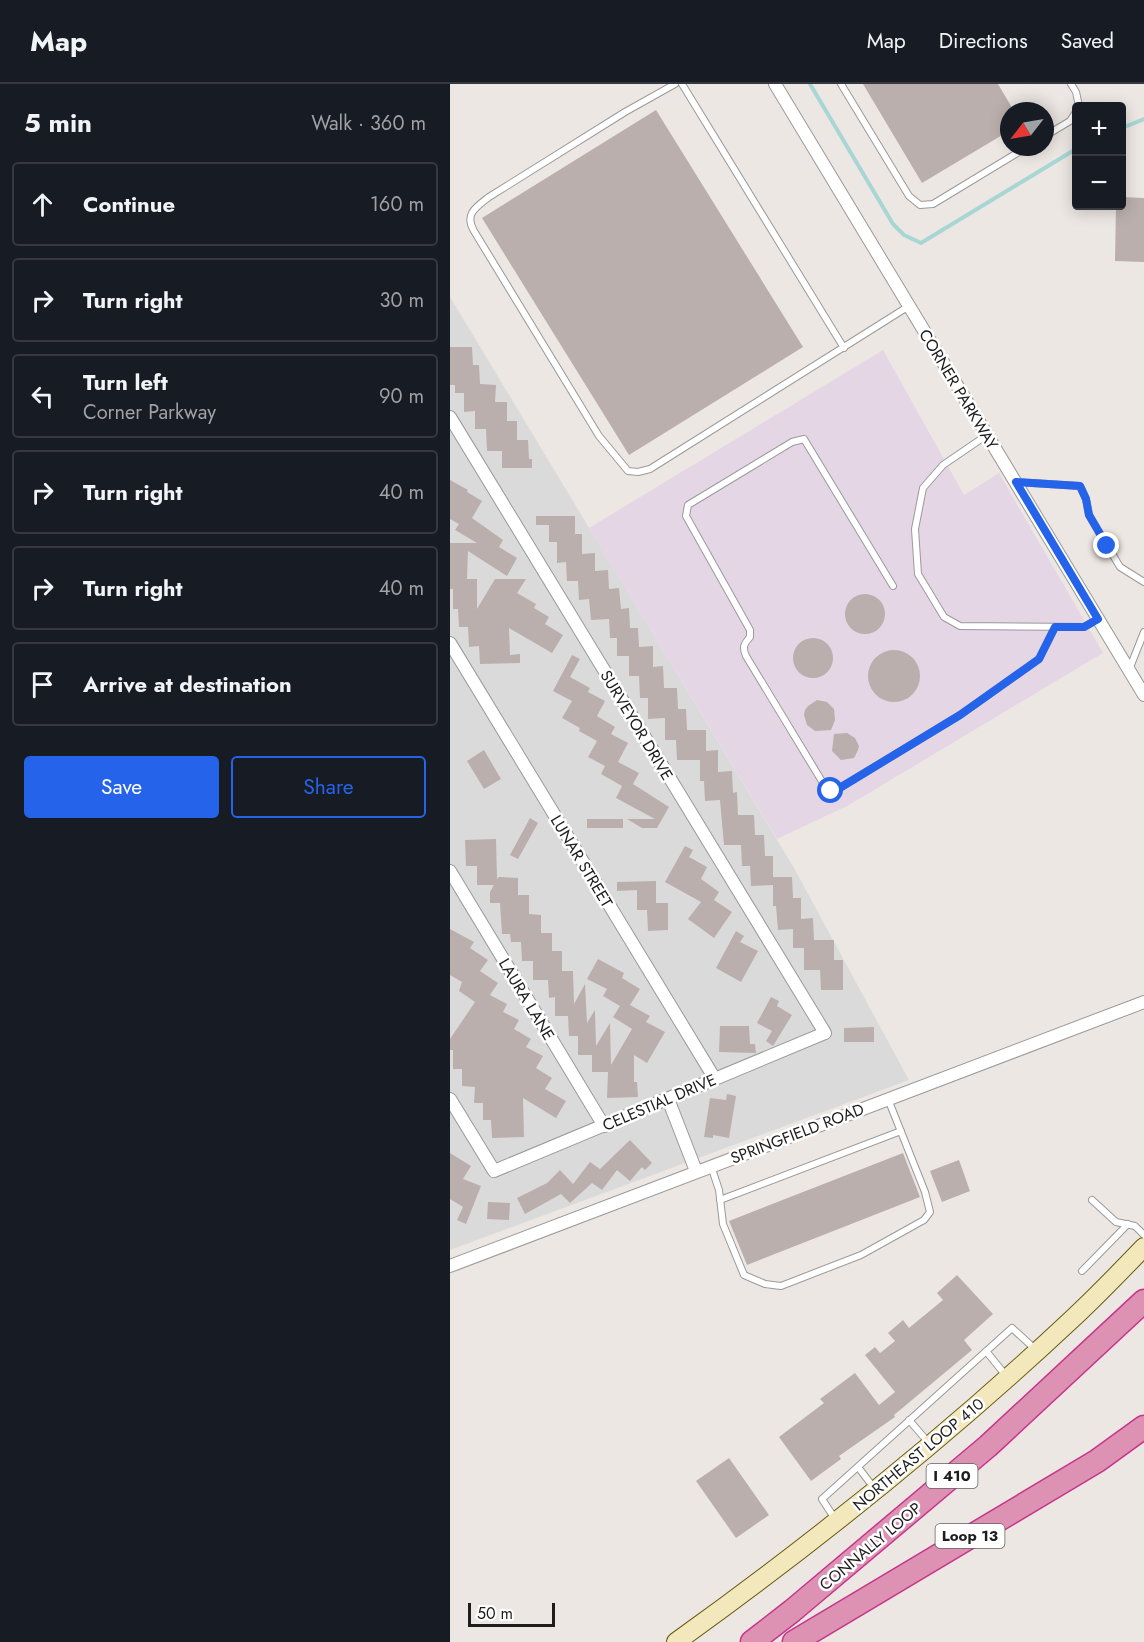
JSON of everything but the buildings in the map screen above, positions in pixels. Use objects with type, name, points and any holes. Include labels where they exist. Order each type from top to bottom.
[{"type":"highway","name":"CONNALLY LOOP","points":[[752,1642],[988,1446],[1144,1301]]},
{"type":"highway","name":"Loop 13","points":[[794,1642],[1097,1461],[1144,1427]]},
{"type":"main road","name":"NORTHEAST LOOP 410","points":[[676,1642],[876,1491],[1072,1320],[1144,1247]]},
{"type":"street","name":"CORNER PARKWAY","points":[[775,84],[1144,695]]},
{"type":"street","name":"SURVEYOR DRIVE","points":[[450,417],[825,1034]]},
{"type":"street","name":"LUNAR STREET","points":[[450,643],[715,1079]]},
{"type":"street","name":"LAURA LANE","points":[[450,872],[604,1126]]},
{"type":"street","name":"SPRINGFIELD ROAD","points":[[450,1266],[1144,1002]]},
{"type":"street","name":"CELESTIAL DRIVE","points":[[450,1099],[494,1172],[825,1034]]},
{"type":"street","points":[[668,1099],[696,1171]]},
{"type":"lane","points":[[675,84],[624,111],[489,197],[471,211],[470,218],[474,231],[599,436],[628,471],[638,472],[650,469],[909,306]]},
{"type":"lane","points":[[682,84],[844,348]]},
{"type":"lane","points":[[841,84],[909,196],[920,204],[933,204],[1012,156]]},
{"type":"lane","points":[[1071,84],[1076,92],[1077,102]]},
{"type":"lane","points":[[1054,131],[1072,118]]},
{"type":"lane","points":[[987,435],[943,465],[924,488],[915,529],[918,574],[944,617],[960,626],[1084,627],[1098,619]]},
{"type":"lane","points":[[893,586],[804,439],[792,442],[688,505],[686,516],[750,630],[750,637],[744,643],[743,648],[746,656],[826,788],[831,791],[838,789],[960,715],[1039,659],[1055,627]]},
{"type":"lane","points":[[1016,482],[1080,486],[1086,499],[1089,515],[1120,567],[1144,582]]},
{"type":"lane","points":[[1129,670],[1144,632]]},
{"type":"lane","points":[[710,1166],[720,1200],[723,1224],[744,1275],[765,1284],[782,1286],[861,1255],[924,1220],[930,1212],[925,1192],[888,1099]]},
{"type":"lane","points":[[720,1200],[901,1131]]},
{"type":"lane","points":[[1092,1200],[1116,1222],[1135,1226],[1144,1235]]},
{"type":"lane","points":[[1082,1271],[1128,1224]]},
{"type":"lane","points":[[836,1522],[822,1498],[1012,1328],[1037,1351]]},
{"type":"lane","points":[[986,1351],[1008,1377]]},
{"type":"lane","points":[[909,1420],[930,1445]]},
{"type":"lane","points":[[858,1467],[876,1491]]},
{"type":"shaded area","points":[[450,297],[794,868],[909,1080],[450,1250]]},
{"type":"shaded area","points":[[883,350],[964,495],[999,473],[1103,653],[849,805],[777,839],[589,528]]},
{"type":"waterway","points":[[810,84],[893,224],[904,235],[921,243],[1072,151]]},
{"type":"waterway","points":[[1126,126],[1144,119]]},
{"type":"route","points":[[831,791],[838,789],[960,715],[1039,659],[1055,627],[1084,627],[1098,619],[1016,482],[1080,486],[1086,499],[1089,515],[1107,546]]}]
